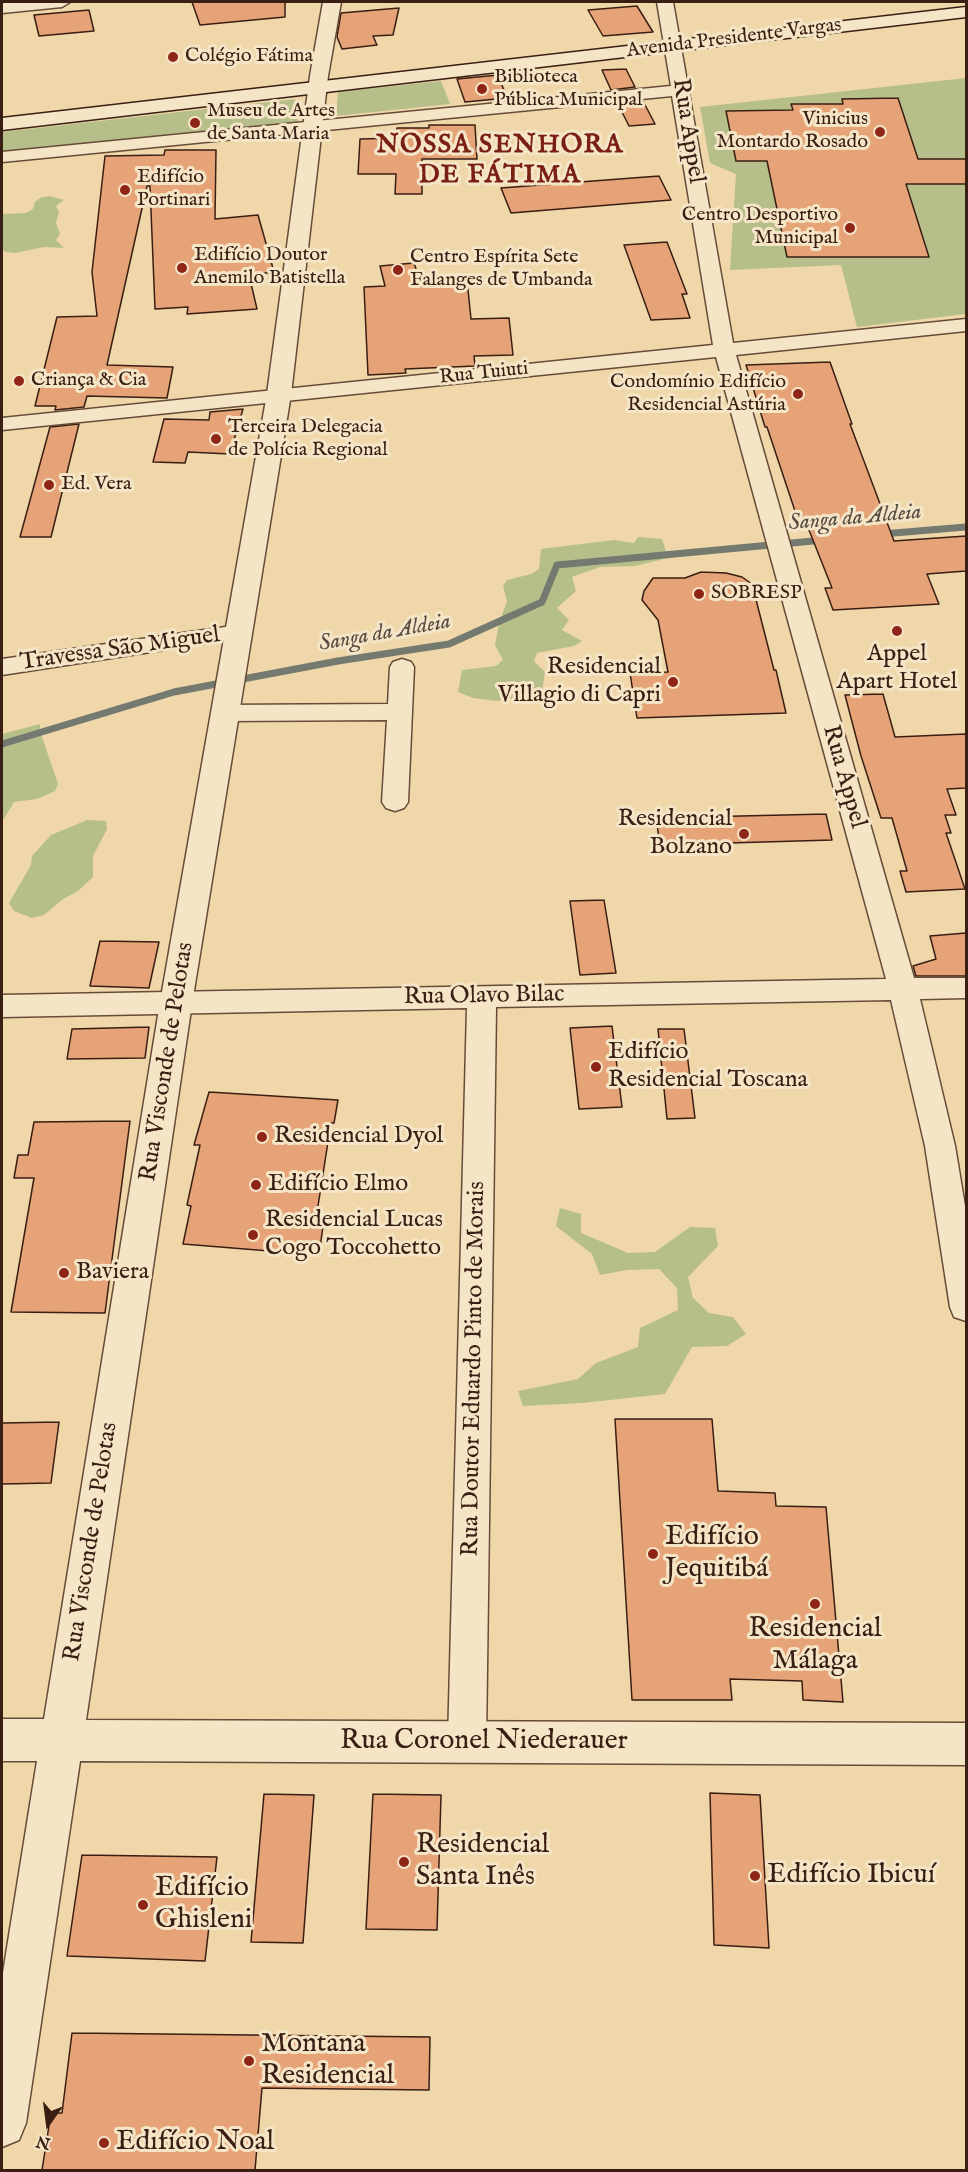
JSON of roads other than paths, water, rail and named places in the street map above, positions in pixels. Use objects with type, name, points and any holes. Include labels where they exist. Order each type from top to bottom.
[{"type":"street","points":[[2,8],[62,2]]},
{"type":"street","name":"Rua Visconde de Pelotas","points":[[2,2123],[176,1003],[279,394],[319,82],[332,2]]},
{"type":"street","name":"Rua Appel","points":[[665,2],[724,350],[903,989],[940,1146],[966,1307]]},
{"type":"street","name":"Avenida Presidente Vargas","points":[[2,124],[962,2]]},
{"type":"street","name":"Avenida Presidente Vargas","points":[[673,40],[966,12]]},
{"type":"street","name":"Avenida Presidente Vargas","points":[[2,112],[319,82]]},
{"type":"street","points":[[2,158],[680,90]]},
{"type":"street","name":"Rua Tuiuti","points":[[2,424],[966,325]]},
{"type":"street","name":"Travessa São Miguel","points":[[2,667],[239,632]]},
{"type":"street","points":[[395,802],[402,666]]},
{"type":"street","points":[[225,713],[401,712]]},
{"type":"street","name":"Rua Olavo Bilac","points":[[2,1006],[966,988]]},
{"type":"street","name":"Rua Doutor Eduardo Pinto de Morais","points":[[467,1742],[482,997]]},
{"type":"street","name":"Rua Coronel Niederauer","points":[[2,1740],[966,1744]]},
{"type":"waterway","name":"Sanga da Aldeia","points":[[882,534],[966,527]]},
{"type":"waterway","name":"Sanga da Aldeia","points":[[2,744],[174,692],[338,661],[449,644],[542,602],[557,565],[824,540]]},
{"type":"place","name":"Colégio Fátima","points":[[173,57]]},
{"type":"place","name":"Biblioteca Pública Municipal","points":[[482,89]]},
{"type":"place","name":"Museu de Artes de Santa Maria","points":[[195,123]]},
{"type":"place","name":"Vinicius Montardo Rosado","points":[[880,132]]},
{"type":"place","name":"Edifício Portinari","points":[[125,190]]},
{"type":"place","name":"Centro Desportivo Municipal","points":[[850,228]]},
{"type":"place","name":"Edifício Doutor Anemilo Batistella","points":[[182,268]]},
{"type":"place","name":"Centro Espírita Sete Falanges de Umbanda","points":[[398,270]]},
{"type":"place","name":"Criança & Cia","points":[[19,381]]},
{"type":"place","name":"Condomínio Edifício Residencial Astúria","points":[[798,394]]},
{"type":"place","name":"Terceira Delegacia de Polícia Regional","points":[[216,439]]},
{"type":"place","name":"Ed. Vera","points":[[49,485]]},
{"type":"place","name":"SOBRESP","points":[[699,594]]},
{"type":"place","name":"Appel Apart Hotel","points":[[897,631]]},
{"type":"place","name":"Residencial Villagio di Capri","points":[[673,682]]},
{"type":"place","name":"Residencial Bolzano","points":[[744,834]]},
{"type":"place","name":"Edifício Residencial Toscana","points":[[596,1067]]},
{"type":"place","name":"Residencial Dyol","points":[[262,1137]]},
{"type":"place","name":"Edifício Elmo","points":[[256,1185]]},
{"type":"place","name":"Residencial Lucas Cogo Toccohetto","points":[[253,1235]]},
{"type":"place","name":"Baviera","points":[[64,1273]]},
{"type":"place","name":"Edifício Jequitibá","points":[[653,1554]]},
{"type":"place","name":"Residencial Málaga","points":[[815,1604]]},
{"type":"place","name":"Residencial Santa Inês","points":[[404,1862]]},
{"type":"place","name":"Edifício Ibicuí","points":[[755,1876]]},
{"type":"place","name":"Edifício Ghisleni","points":[[143,1905]]},
{"type":"place","name":"Montana Residencial","points":[[249,2061]]},
{"type":"place","name":"Edifício Noal","points":[[104,2143]]},
{"type":"district","name":"NOSSA SENHORA DE FÁTIMA","points":[[500,162]]}]
